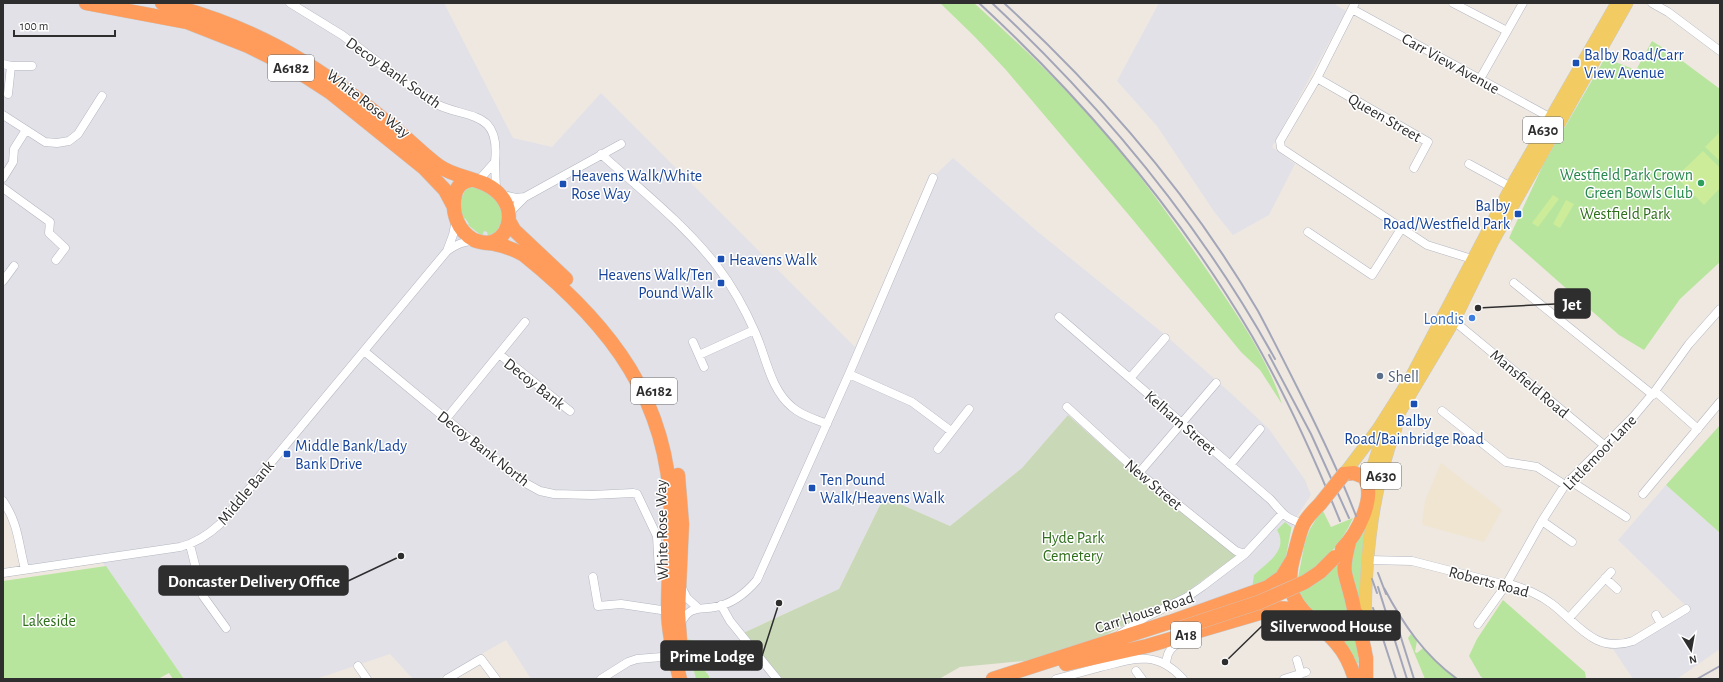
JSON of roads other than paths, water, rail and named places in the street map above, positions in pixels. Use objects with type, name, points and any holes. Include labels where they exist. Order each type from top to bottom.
[{"type":"highway","name":"White Rose Way","points":[[86,3],[187,22],[248,46],[288,66],[331,93],[424,168],[444,190],[464,231],[483,242],[513,248],[524,255],[589,314],[617,347],[631,369],[646,397],[658,427],[668,472],[671,516],[668,611],[669,630],[680,679]]},
{"type":"highway","name":"White Rose Way","points":[[162,3],[186,9],[228,23],[298,58],[336,82],[389,123],[439,166],[451,173],[475,180],[497,192],[505,203],[509,219],[514,230],[593,306],[622,338],[642,369],[659,401],[672,440],[677,468],[682,524],[679,627],[681,647],[690,679]]},
{"type":"highway","points":[[455,213],[456,190],[460,183],[475,180]]},
{"type":"highway","points":[[483,242],[497,240],[502,236],[509,219]]},
{"type":"highway","name":"A630","points":[[1355,679],[1344,653],[1300,608],[1292,593],[1290,580],[1293,559],[1303,524],[1344,474],[1354,473],[1364,477],[1369,488],[1360,525],[1349,542],[1345,567],[1366,658],[1366,679]]},
{"type":"highway","name":"Carr House Road","points":[[1019,679],[1061,675],[1181,628],[1260,602],[1305,582],[1320,572],[1349,542]]},
{"type":"highway","name":"Carr House Road","points":[[993,679],[1170,622],[1268,587],[1282,577],[1293,559]]},
{"type":"highway","name":"A18","points":[[1061,675],[1146,646],[1277,608],[1290,609],[1308,617]]},
{"type":"highway","points":[[1327,634],[1340,635],[1349,631],[1355,622],[1356,610]]},
{"type":"main road","name":"A630","points":[[1344,474],[1378,429],[1449,318],[1472,259],[1511,187],[1617,3]]},
{"type":"main road","name":"A630","points":[[1369,488],[1379,447],[1409,396],[1449,318],[1627,3]]},
{"type":"main road","name":"A630","points":[[1472,259],[1477,258],[1486,252],[1493,241]]},
{"type":"main road","name":"A630","points":[[1366,658],[1365,604],[1368,560],[1378,484],[1391,441],[1409,396]]},
{"type":"street","name":"Decoy Bank South","points":[[290,3],[342,35],[430,101],[449,110],[481,118],[486,122],[495,141],[497,192]]},
{"type":"street","points":[[1454,3],[1507,31]]},
{"type":"street","points":[[1480,78],[1523,3]]},
{"type":"street","points":[[1652,3],[1668,12],[1720,51]]},
{"type":"street","points":[[1353,6],[1317,78],[1280,144],[1281,148],[1427,245],[1472,259]]},
{"type":"street","name":"Carr View Avenue","points":[[1353,6],[1551,118]]},
{"type":"street","points":[[8,94],[7,65],[32,66]]},
{"type":"street","name":"Queen Street","points":[[1317,78],[1428,142],[1414,168]]},
{"type":"street","points":[[3,115],[45,142],[57,143],[69,141],[78,134],[102,96]]},
{"type":"street","points":[[3,178],[13,162],[14,149],[26,130]]},
{"type":"street","points":[[509,219],[513,209],[525,197],[621,144]]},
{"type":"street","points":[[601,154],[698,244],[728,282],[754,330],[778,392],[801,414],[827,424]]},
{"type":"street","points":[[475,180],[495,162]]},
{"type":"street","points":[[1469,164],[1511,187]]},
{"type":"street","points":[[679,627],[686,614],[698,608],[715,607],[737,598],[752,587],[757,580],[849,374],[933,178]]},
{"type":"street","points":[[3,188],[50,222],[49,233],[65,248],[56,260]]},
{"type":"street","points":[[497,192],[516,198],[525,197]]},
{"type":"street","name":"Middle Bank","points":[[3,573],[180,547],[190,545],[210,533],[220,524],[447,251],[453,235],[455,213]]},
{"type":"street","points":[[1308,232],[1372,276],[1401,229]]},
{"type":"street","name":"Middle Bank","points":[[447,251],[462,242],[483,242]]},
{"type":"street","points":[[3,281],[14,266]]},
{"type":"street","points":[[1514,283],[1698,429]]},
{"type":"street","name":"Littlemoor Lane","points":[[1478,624],[1506,585],[1542,521],[1567,483],[1654,393],[1689,344],[1720,309]]},
{"type":"street","name":"Kelham Street","points":[[1060,317],[1271,500],[1282,514],[1287,518],[1303,524]]},
{"type":"street","name":"Mansfield Road","points":[[1449,318],[1604,445]]},
{"type":"street","name":"Decoy Bank","points":[[446,419],[525,322]]},
{"type":"street","points":[[699,355],[754,330]]},
{"type":"street","points":[[1131,378],[1165,338]]},
{"type":"street","points":[[693,342],[704,367]]},
{"type":"street","name":"Decoy Bank North","points":[[364,351],[520,480],[540,491],[569,495],[637,494],[658,536],[659,572]]},
{"type":"street","name":"Decoy Bank","points":[[499,354],[570,411]]},
{"type":"street","points":[[849,374],[912,402],[951,431]]},
{"type":"street","points":[[1139,473],[1216,383]]},
{"type":"street","points":[[1643,494],[1720,402]]},
{"type":"street","name":"New Street","points":[[1067,407],[1139,473],[1236,551],[1245,554]]},
{"type":"street","points":[[938,449],[969,409]]},
{"type":"street","points":[[1442,411],[1506,462],[1537,467],[1626,517]]},
{"type":"street","points":[[1230,465],[1260,429]]},
{"type":"street","points":[[3,501],[16,524],[25,569]]},
{"type":"street","points":[[1112,640],[1146,617],[1187,597],[1245,554],[1282,514]]},
{"type":"street","points":[[1542,521],[1572,542]]},
{"type":"street","points":[[190,545],[203,596],[226,628]]},
{"type":"street","name":"Roberts Road","points":[[1368,560],[1412,561],[1506,585],[1510,584],[1538,594],[1589,636],[1605,643],[1623,644],[1686,609]]},
{"type":"street","points":[[1569,618],[1608,575],[1617,589]]},
{"type":"street","points":[[593,577],[598,606],[621,604],[668,611]]},
{"type":"street","points":[[680,582],[687,598],[698,608]]},
{"type":"street","points":[[721,605],[730,621],[777,679]]},
{"type":"street","points":[[1656,615],[1661,624]]},
{"type":"street","points":[[1166,664],[1167,657],[1173,646],[1232,621]]},
{"type":"street","points":[[601,679],[628,662],[637,659],[674,656]]},
{"type":"street","points":[[1061,675],[1140,658],[1166,664],[1183,679]]},
{"type":"street","points":[[447,679],[481,659],[496,679]]},
{"type":"street","points":[[1284,679],[1304,673],[1297,660]]},
{"type":"street","points":[[358,666],[366,679]]},
{"type":"street","points":[[1136,671],[1142,679]]},
{"type":"railway","points":[[979,3],[1018,40],[1092,118],[1128,159],[1193,245],[1252,336],[1264,358],[1299,427],[1340,521]]},
{"type":"railway","points":[[992,3],[1073,84],[1111,126],[1147,170],[1215,261],[1246,309],[1275,359]]},
{"type":"railway","points":[[1004,3],[1076,73],[1110,110],[1143,148],[1204,227],[1232,268],[1264,322],[1323,440],[1356,516]]},
{"type":"railway","points":[[1269,355],[1311,434],[1349,518]]},
{"type":"railway","points":[[1378,573],[1386,594]]},
{"type":"railway","points":[[1372,579],[1377,593]]},
{"type":"railway","points":[[1378,587],[1407,679]]},
{"type":"railway","points":[[1384,588],[1415,638],[1434,660],[1457,679]]},
{"type":"railway","points":[[1373,608],[1396,679]]},
{"type":"railway","points":[[1393,612],[1414,679]]},
{"type":"railway","points":[[1697,679],[1720,666]]},
{"type":"place","name":"Balby Road/Carr View Avenue","points":[[1576,63]]},
{"type":"place","name":"Westfield Park Crown Green Bowls Club","points":[[1701,183]]},
{"type":"place","name":"Heavens Walk/White Rose Way","points":[[563,184]]},
{"type":"place","name":"Balby Road/Westfield Park","points":[[1518,214]]},
{"type":"place","name":"Heavens Walk","points":[[721,259]]},
{"type":"place","name":"Heavens Walk/Ten Pound Walk","points":[[721,283]]},
{"type":"place","name":"Jet","points":[[1478,308]]},
{"type":"place","name":"Londis","points":[[1472,318]]},
{"type":"place","name":"Shell","points":[[1380,376]]},
{"type":"place","name":"Balby Road/Bainbridge Road","points":[[1414,404]]},
{"type":"place","name":"Middle Bank/Lady Bank Drive","points":[[287,454]]},
{"type":"place","name":"Ten Pound Walk/Heavens Walk","points":[[812,488]]},
{"type":"place","name":"Doncaster Delivery Office","points":[[401,556]]},
{"type":"place","name":"Prime Lodge","points":[[779,603]]},
{"type":"place","name":"Silverwood House","points":[[1225,662]]},
{"type":"park label","name":"Westfield Park","points":[[1625,213]]},
{"type":"park label","name":"Hyde Park Cemetery","points":[[1073,546]]},
{"type":"park label","name":"Lakeside","points":[[49,620]]}]
